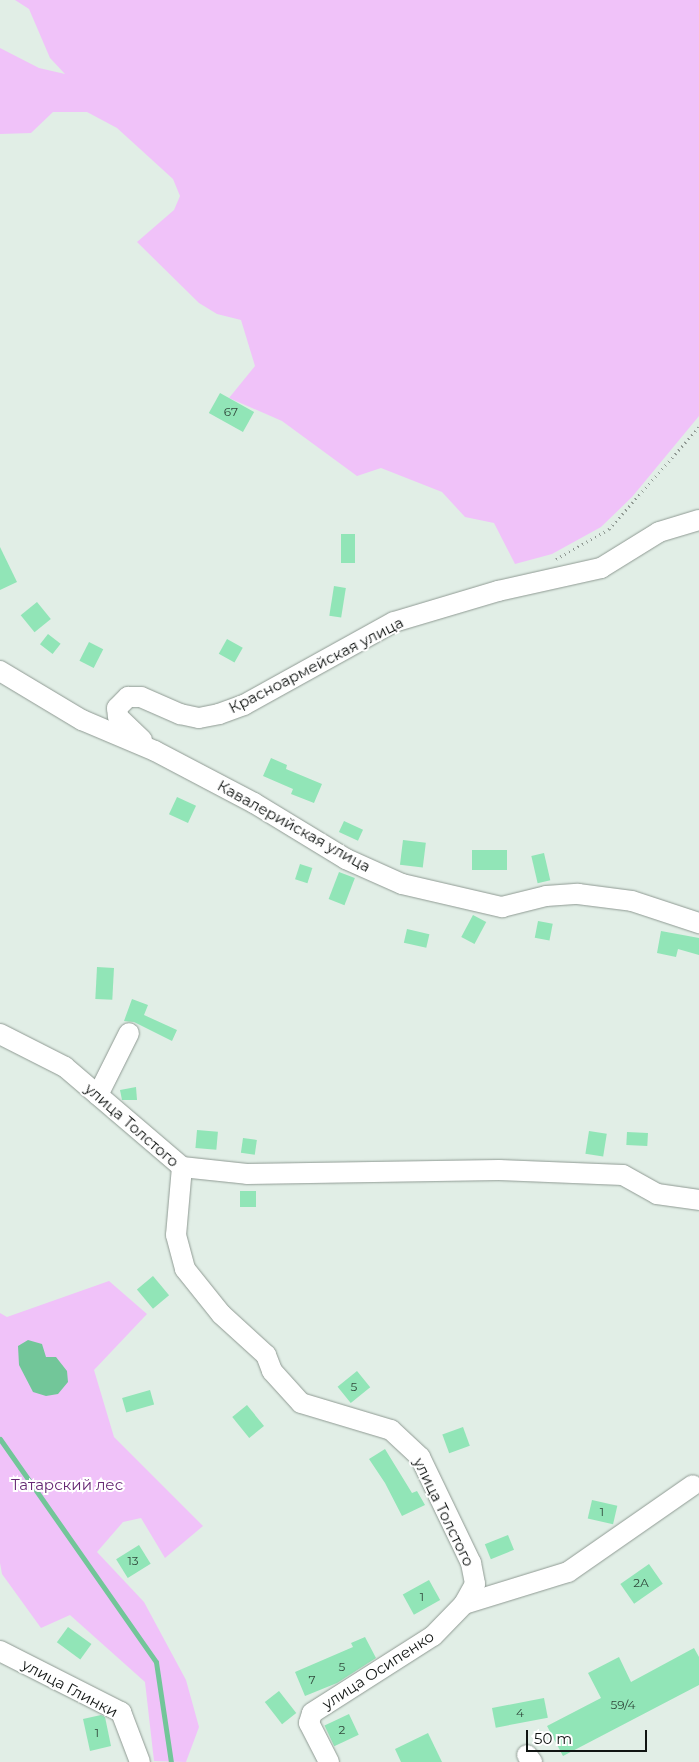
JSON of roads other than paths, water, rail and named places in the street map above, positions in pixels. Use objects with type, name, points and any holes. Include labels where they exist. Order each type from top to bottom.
[{"type":"street","name":"Красноармейская улица","points":[[155,751],[124,725],[117,708],[120,702],[128,697],[141,697],[180,714],[199,718],[219,714],[244,705],[394,622],[433,608],[600,568],[659,532],[699,520]]},
{"type":"street","points":[[0,672],[82,720],[155,751]]},
{"type":"street","name":"Кавалерийская улица","points":[[155,751],[254,803],[346,859],[402,884],[502,907],[546,896],[578,894],[632,900],[699,923]]},
{"type":"street","name":"улица Толстого","points":[[0,1034],[65,1067],[182,1167],[176,1234],[185,1269],[221,1314],[266,1355],[272,1371],[301,1403],[391,1430],[420,1457],[471,1563],[475,1584],[464,1604]]},
{"type":"street","points":[[98,1095],[128,1034]]},
{"type":"street","points":[[182,1167],[247,1174],[499,1170],[624,1174],[657,1194],[699,1200]]},
{"type":"street","name":"улица Осипенко","points":[[328,1761],[309,1722],[312,1712],[433,1636],[464,1604],[568,1572],[693,1485]]},
{"type":"street","name":"улица Глинки","points":[[0,1651],[121,1712],[140,1762]]},
{"type":"waterway","points":[[0,1439],[156,1662],[171,1762]]},
{"type":"park label","name":"Татарский лес","points":[[67,1485]]}]
